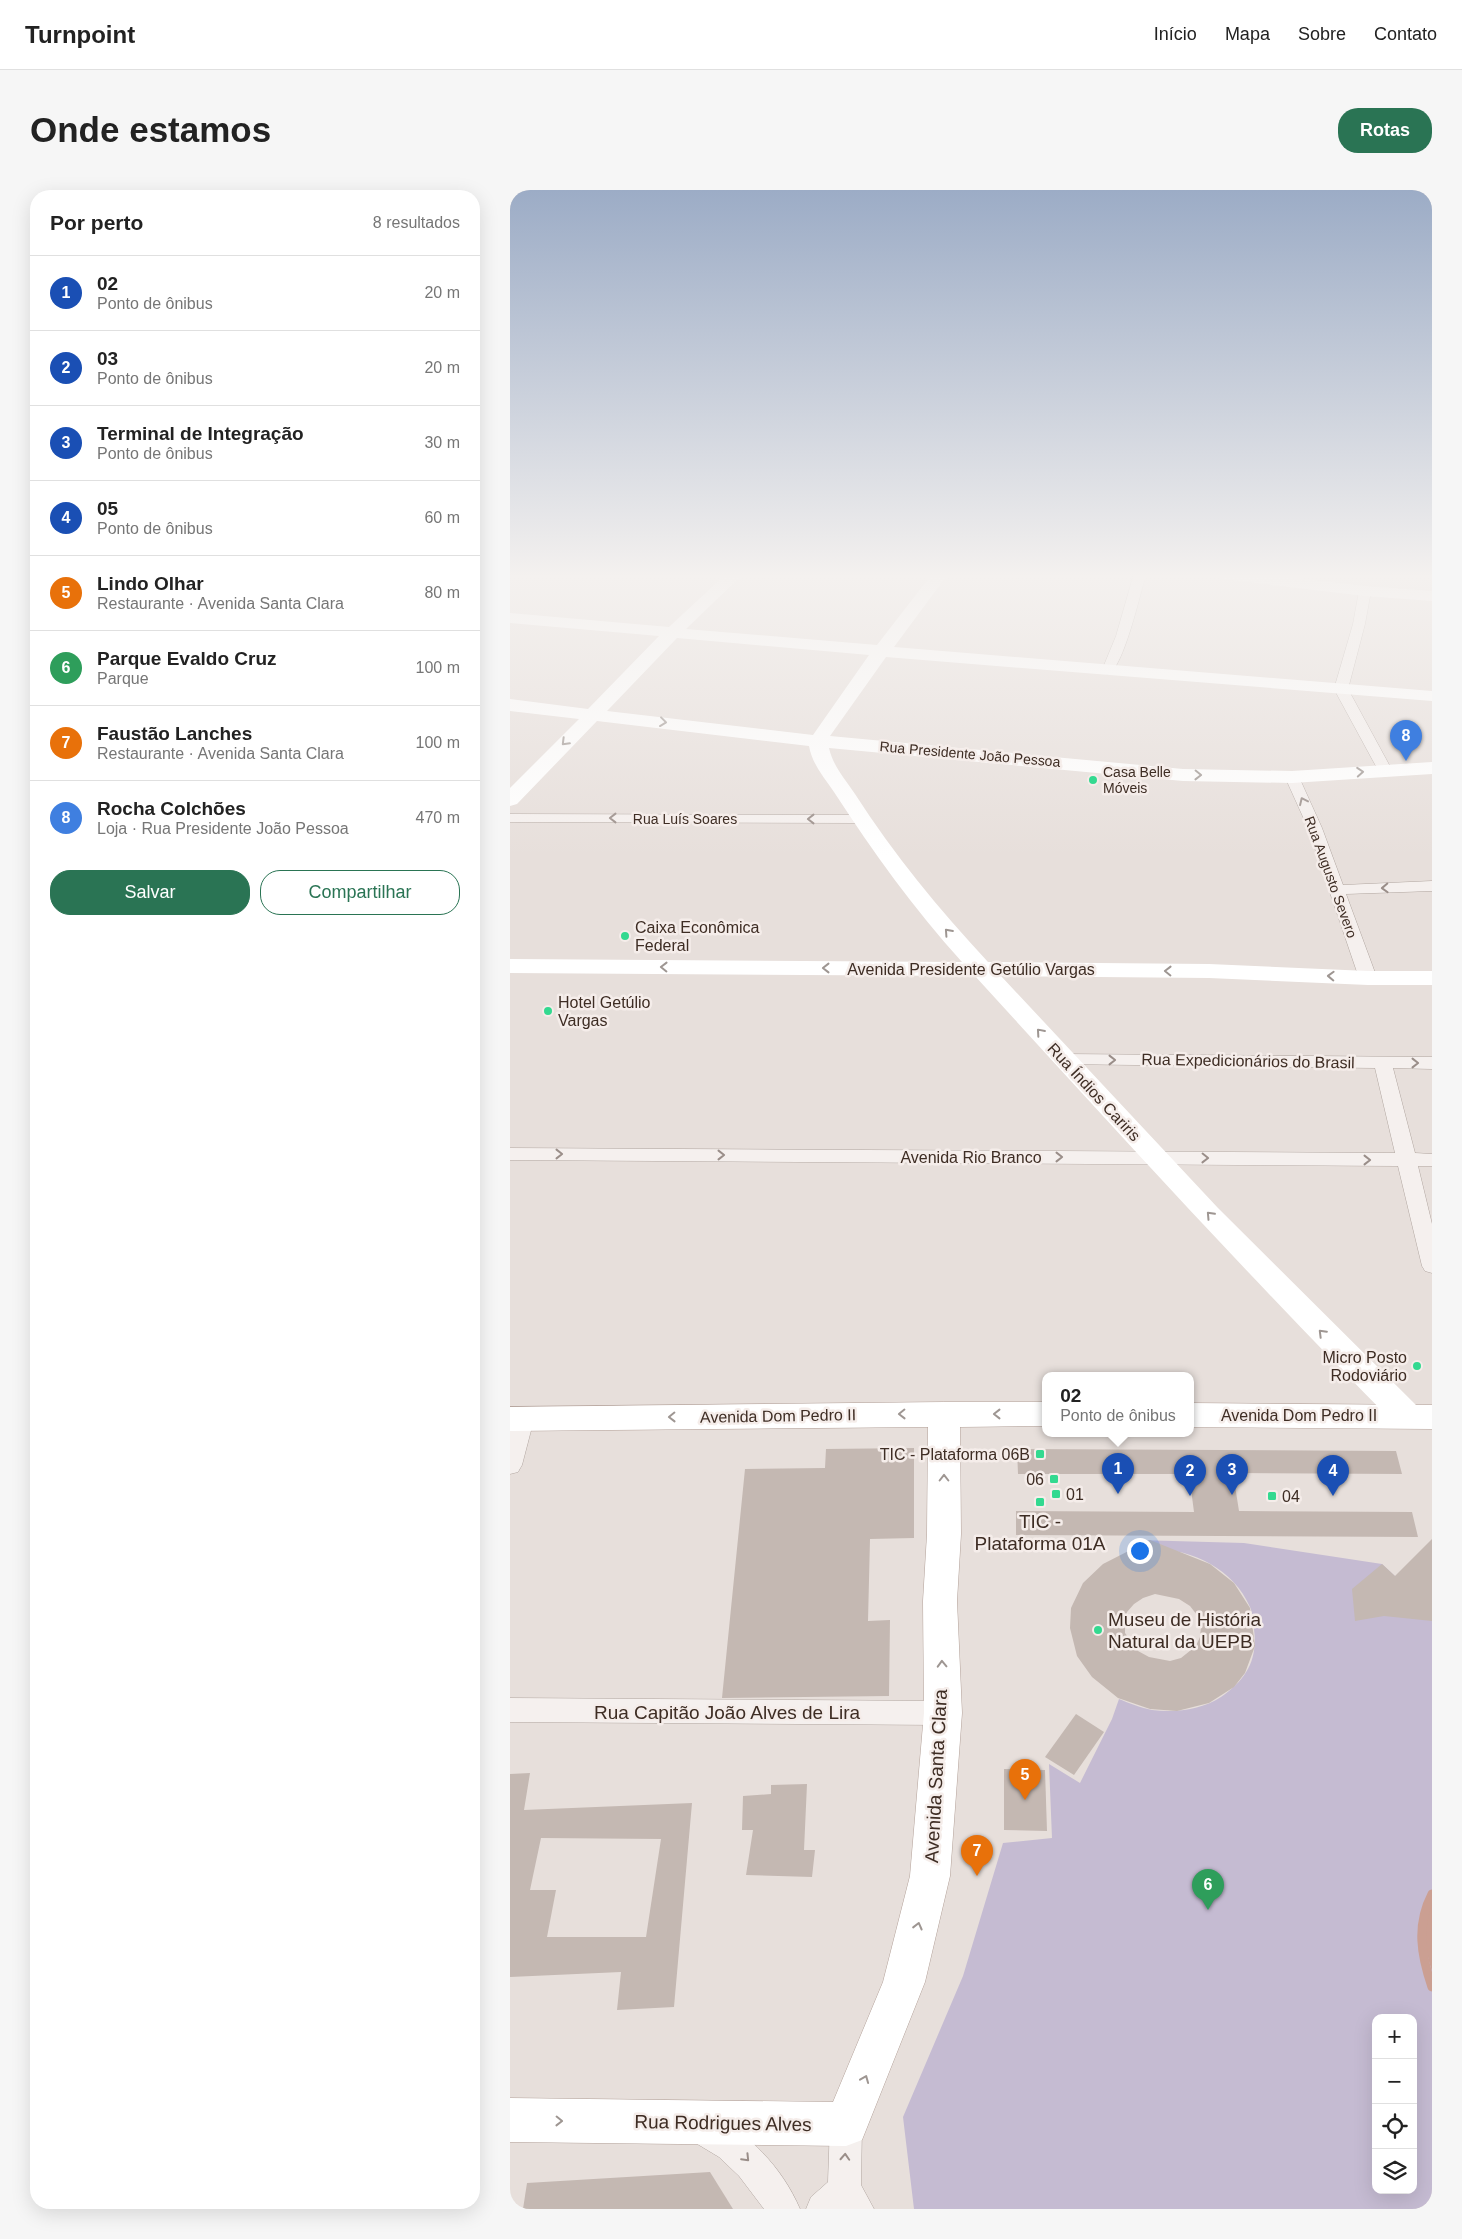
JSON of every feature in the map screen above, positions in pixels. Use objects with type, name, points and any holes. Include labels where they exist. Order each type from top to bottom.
[{"type":"main road","points":[[510,800],[637,668]]},
{"type":"main road","points":[[818,740],[869,668]]},
{"type":"main road","points":[[1087,668],[1432,696]]},
{"type":"main road","name":"Rua Presidente João Pessoa","points":[[510,705],[818,740],[1183,775],[1292,777],[1432,768]]},
{"type":"main road","name":"Rua Índios Cariris","points":[[818,740],[820,757],[878,847],[912,891],[980,969],[1015,1004],[1064,1060],[1308,1318],[1419,1417],[1432,1437]]},
{"type":"main road","name":"Avenida Presidente Getúlio Vargas","points":[[510,966],[1209,971],[1368,978],[1432,978]]},
{"type":"main road","name":"Avenida Santa Clara","points":[[846,2124],[904,1982],[930,1876],[943,1713],[940,1601],[944,1534],[944,1414]]},
{"type":"main road","name":"Avenida Dom Pedro II","points":[[516,1419],[1042,1414]]},
{"type":"main road","name":"Avenida Dom Pedro II","points":[[1194,1415],[1419,1417]]},
{"type":"main road","name":"Rua Rodrigues Alves","points":[[510,2120],[846,2124]]},
{"type":"street","points":[[1346,668],[1340,689],[1385,770]]},
{"type":"street","name":"Rua Augusto Severo","points":[[1292,777],[1315,828],[1368,978]]},
{"type":"street","name":"Rua Luís Soares","points":[[510,818],[860,818]]},
{"type":"street","points":[[1338,890],[1432,886]]},
{"type":"street","name":"Rua Expedicionários do Brasil","points":[[1064,1060],[1432,1063]]},
{"type":"street","points":[[1383,1062],[1432,1266]]},
{"type":"street","name":"Avenida Rio Branco","points":[[510,1154],[1432,1160]]},
{"type":"street","points":[[510,1464],[516,1419]]},
{"type":"street","name":"Rua Capitão João Alves de Lira","points":[[510,1710],[943,1713]]},
{"type":"street","points":[[691,2122],[740,2152],[762,2176],[783,2209]]},
{"type":"street","points":[[841,2202],[846,2124]]},
{"type":"shaded area","points":[[1137,1540],[1244,1543],[1382,1564],[1423,1602],[1432,1594],[1432,2209],[914,2209],[903,2117],[963,1976],[1003,1843],[1052,1838],[1049,1764],[1080,1783],[1112,1719],[1119,1699],[1152,1710],[1179,1711],[1196,1708],[1221,1697],[1237,1684],[1252,1660],[1255,1640],[1252,1612],[1242,1592],[1218,1569],[1204,1560],[1172,1550],[1139,1550]]},
{"type":"shaded area","points":[[1432,1902],[1432,1971],[1427,1954],[1425,1928]]},
{"type":"building","points":[[914,1448],[914,1538],[870,1539],[868,1621],[890,1620],[889,1696],[722,1698],[745,1469],[825,1468],[826,1449]]},
{"type":"building","points":[[1017,1449],[1396,1451],[1402,1474],[1233,1473],[1239,1511],[1412,1512],[1418,1537],[1016,1535],[1016,1511],[1194,1512],[1189,1474],[1018,1474]]},
{"type":"building","points":[[1432,1539],[1432,1621],[1384,1616],[1355,1621],[1352,1589],[1382,1564],[1395,1576]]},
{"type":"building","name":"Museu de História Natural da UEPB","points":[[1150,1540],[1210,1564],[1234,1583],[1250,1608],[1255,1646],[1245,1673],[1234,1687],[1209,1703],[1177,1711],[1150,1709],[1118,1698],[1092,1677],[1077,1656],[1070,1628],[1071,1608],[1083,1583],[1103,1564]],"holes":[[[1155,1594],[1179,1599],[1190,1606],[1197,1615],[1201,1626],[1200,1637],[1196,1646],[1181,1658],[1170,1661],[1149,1657],[1138,1651],[1125,1633],[1127,1612],[1143,1598]]]},
{"type":"building","points":[[1076,1714],[1104,1732],[1074,1775],[1045,1757]]},
{"type":"building","points":[[1004,1769],[1045,1770],[1047,1831],[1004,1830]]},
{"type":"building","points":[[530,1773],[524,1810],[692,1803],[674,2007],[617,2010],[621,1972],[510,1977],[510,1774]],"holes":[[[541,1838],[661,1839],[646,1937],[547,1937],[556,1890],[530,1890]]]},
{"type":"building","points":[[807,1784],[804,1850],[815,1850],[812,1877],[746,1875],[753,1830],[742,1830],[743,1796],[771,1794],[771,1785]]},
{"type":"building","points":[[710,2172],[733,2209],[523,2209],[527,2183]]},
{"type":"waterway","points":[[1432,1894],[1427,1906],[1422,1929],[1423,1952],[1432,1987]]},
{"type":"place","name":"Rocha Colchões","points":[[1406,761]]},
{"type":"place","name":"Casa Belle Móveis","points":[[1093,780]]},
{"type":"place","name":"Caixa Econômica Federal","points":[[625,936]]},
{"type":"place","name":"Hotel Getúlio Vargas","points":[[548,1011]]},
{"type":"place","name":"Micro Posto Rodoviário","points":[[1417,1366]]},
{"type":"place","name":"TIC - Plataforma 06B","points":[[1040,1454]]},
{"type":"place","name":"06","points":[[1054,1479]]},
{"type":"place","name":"01","points":[[1056,1494]]},
{"type":"place","name":"02","points":[[1118,1494]]},
{"type":"place","name":"Terminal de Integração","points":[[1232,1495]]},
{"type":"place","name":"03","points":[[1190,1496]]},
{"type":"place","name":"04","points":[[1272,1496]]},
{"type":"place","name":"05","points":[[1333,1496]]},
{"type":"place","name":"TIC - Plataforma 01A","points":[[1040,1502]]},
{"type":"place","name":"Museu de História Natural da UEPB","points":[[1098,1630]]},
{"type":"place","name":"Lindo Olhar","points":[[1025,1800]]},
{"type":"place","name":"Faustão Lanches","points":[[977,1876]]},
{"type":"place","name":"Parque Evaldo Cruz","points":[[1208,1910]]}]
